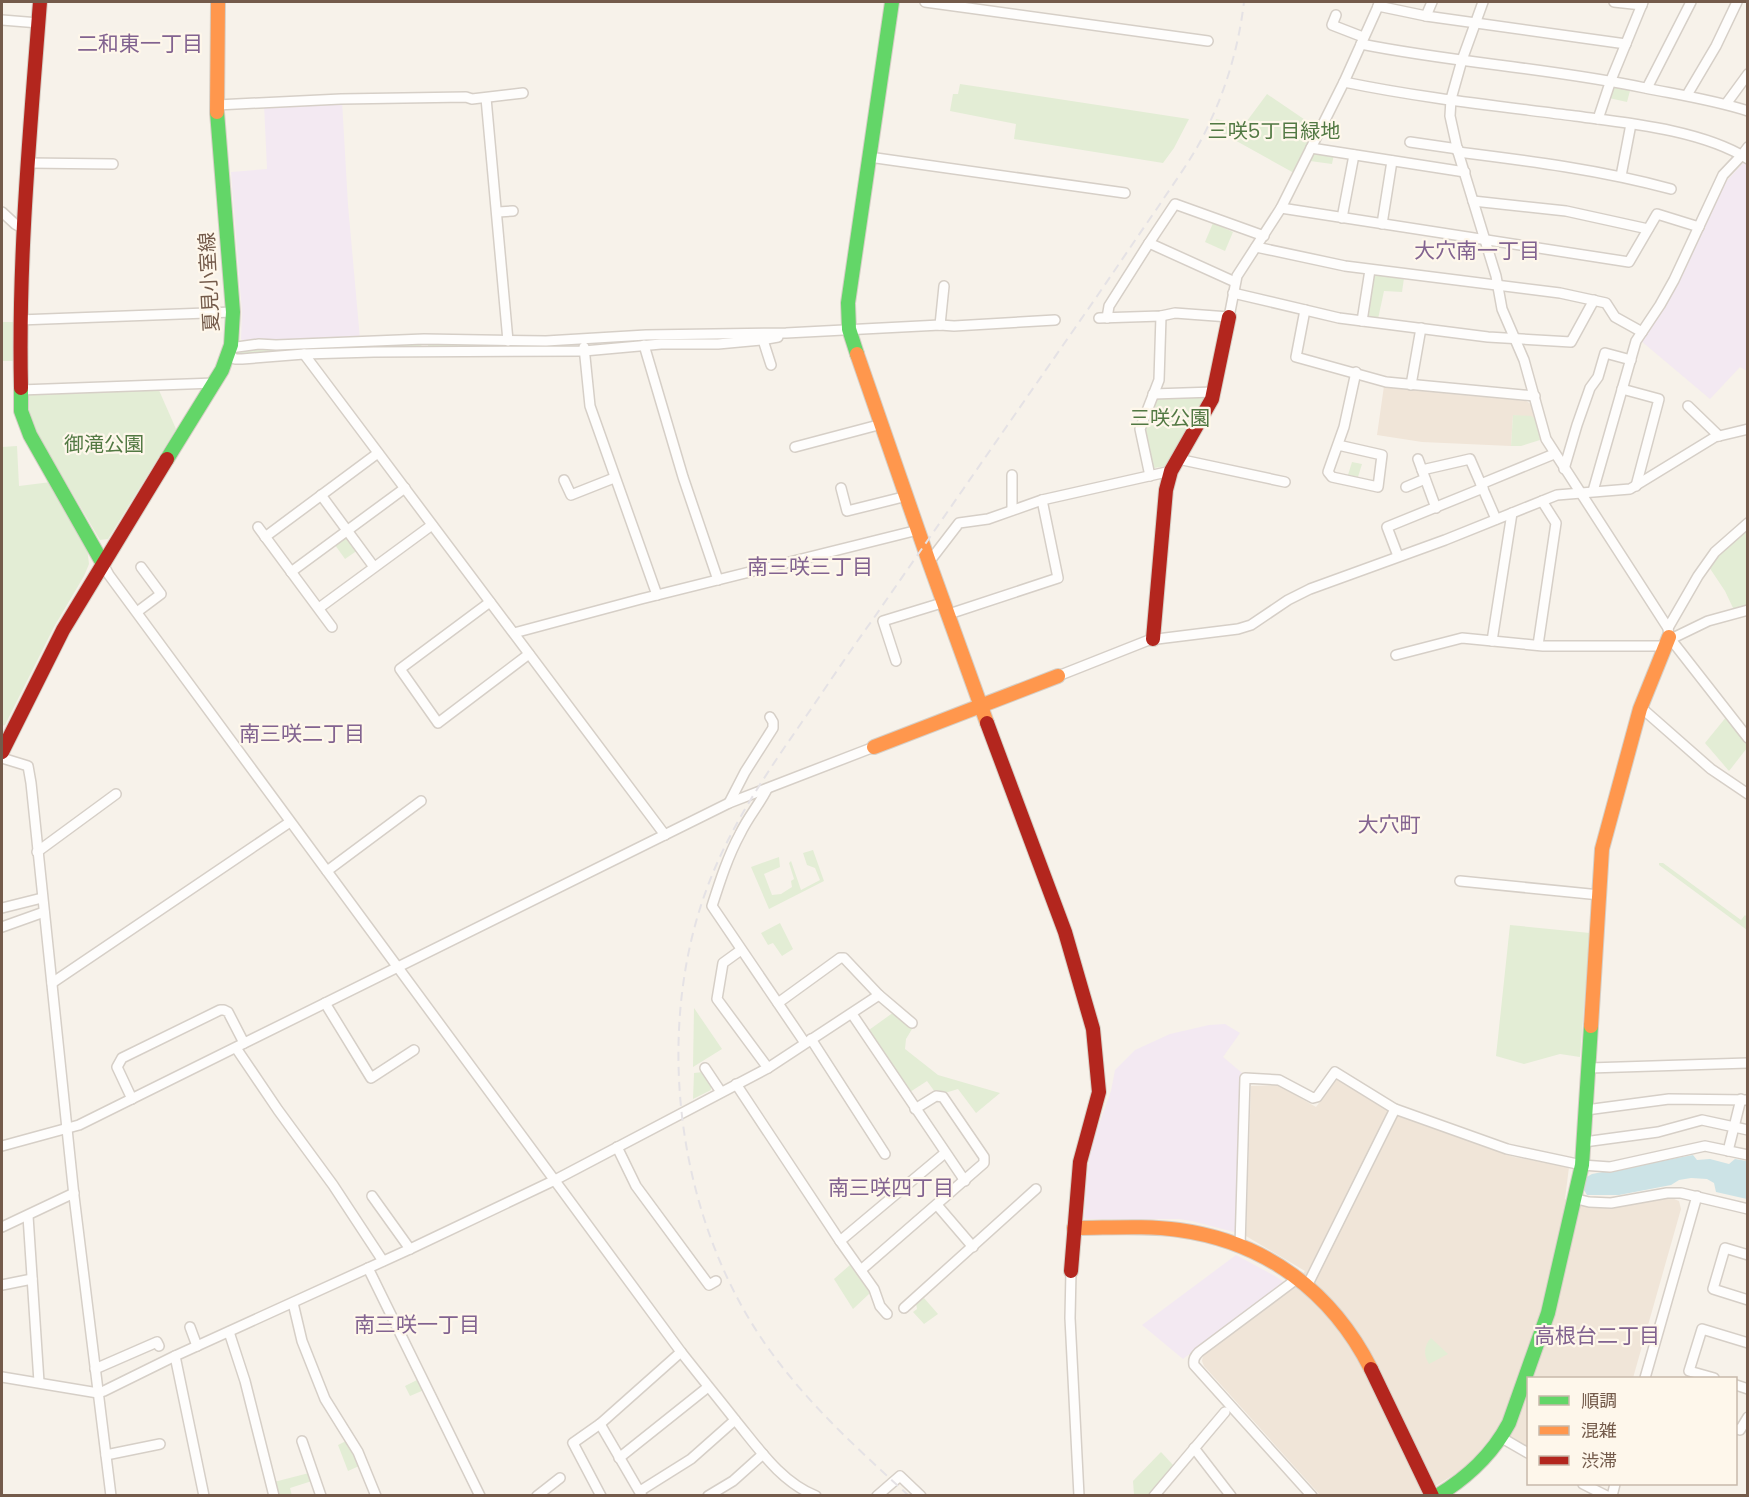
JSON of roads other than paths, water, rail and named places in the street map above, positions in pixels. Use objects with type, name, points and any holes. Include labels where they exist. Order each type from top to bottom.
[{"type":"street","points":[[40,2],[22,228],[18,320],[21,411],[30,435],[109,575],[681,1352],[763,1454],[794,1484],[816,1496]]},
{"type":"street","name":"夏見小室線","points":[[2,752],[63,630],[102,562],[215,383],[229,351],[233,312],[215,64],[218,2]]},
{"type":"street","points":[[892,2],[848,303],[849,329],[929,562],[1065,932],[1093,1029],[1099,1092],[1080,1162],[1071,1271],[1070,1318],[1079,1496]]},
{"type":"street","points":[[925,2],[1208,41]]},
{"type":"street","points":[[1426,16],[1432,2]]},
{"type":"street","points":[[1483,2],[1462,60],[1451,99],[1450,116],[1464,172],[1486,240],[1502,309],[1524,360],[1546,438],[1667,637],[1748,738]]},
{"type":"street","points":[[1598,119],[1642,3],[1614,2]]},
{"type":"street","points":[[1647,88],[1691,2]]},
{"type":"street","points":[[1687,95],[1716,46],[1737,2]]},
{"type":"street","points":[[1153,639],[1164,534],[1162,523],[1166,490],[1175,465],[1212,399],[1234,282],[1281,208],[1344,82],[1379,4],[1426,16],[1626,44]]},
{"type":"street","points":[[1336,15],[1332,25],[1362,40],[1402,52],[1611,80],[1687,95],[1748,111]]},
{"type":"street","points":[[2,21],[39,23]]},
{"type":"street","points":[[1726,104],[1748,74]]},
{"type":"street","points":[[1344,82],[1387,91],[1631,124],[1694,136],[1746,154],[1723,176],[1660,305],[1636,341],[1593,492]]},
{"type":"street","points":[[217,105],[341,99],[486,98],[523,93]]},
{"type":"street","points":[[486,98],[508,341]]},
{"type":"street","points":[[1621,176],[1631,124]]},
{"type":"street","points":[[1410,142],[1621,176],[1671,189]]},
{"type":"street","points":[[1311,148],[1464,172]]},
{"type":"street","points":[[1342,218],[1354,155]]},
{"type":"street","points":[[869,157],[1125,193]]},
{"type":"street","points":[[1382,224],[1392,161]]},
{"type":"street","points":[[27,163],[113,164]]},
{"type":"street","points":[[1473,201],[1566,211],[1648,229]]},
{"type":"street","points":[[1229,317],[1175,314],[1103,318],[1175,204],[1264,236]]},
{"type":"street","points":[[1281,208],[1629,262],[1657,214],[1699,226]]},
{"type":"street","points":[[498,212],[513,211]]},
{"type":"street","points":[[2,212],[22,228]]},
{"type":"street","points":[[1149,243],[1234,282]]},
{"type":"street","points":[[1256,248],[1370,270],[1560,293],[1594,300],[1606,303],[1615,317],[1642,332]]},
{"type":"street","points":[[1362,321],[1370,270]]},
{"type":"street","points":[[940,325],[944,286]]},
{"type":"street","points":[[1233,293],[1339,318],[1515,340],[1571,342],[1594,300]]},
{"type":"street","points":[[1305,310],[1296,357],[1386,382],[1534,396]]},
{"type":"street","points":[[18,320],[233,312]]},
{"type":"street","points":[[1150,476],[1140,429],[1159,380],[1161,316]]},
{"type":"street","points":[[229,351],[259,344],[424,339],[508,341],[584,338],[673,339],[1055,320]]},
{"type":"street","points":[[1411,385],[1420,328]]},
{"type":"street","points":[[229,351],[236,358],[242,359],[304,354],[425,351],[584,351],[644,345],[673,339],[718,344],[763,340],[786,333]]},
{"type":"street","points":[[584,338],[590,406],[657,595]]},
{"type":"street","points":[[424,339],[425,351]]},
{"type":"street","points":[[763,340],[771,365]]},
{"type":"street","points":[[644,345],[683,477],[718,580]]},
{"type":"street","points":[[1564,469],[1590,388],[1598,376],[1605,353],[1631,360]]},
{"type":"street","points":[[304,354],[665,835]]},
{"type":"street","points":[[1338,445],[1382,455],[1378,487],[1332,477],[1328,472],[1344,427],[1356,372]]},
{"type":"street","points":[[20,390],[215,383]]},
{"type":"street","points":[[1622,389],[1659,399],[1636,486]]},
{"type":"street","points":[[1153,394],[1214,392]]},
{"type":"street","points":[[1688,406],[1719,436]]},
{"type":"street","points":[[795,447],[882,424]]},
{"type":"street","points":[[2,1146],[68,1128],[132,1099],[729,803],[1153,639],[1238,629],[1251,625],[1288,600],[1310,589],[1557,495],[1622,491],[1636,486],[1719,436],[1748,429]]},
{"type":"street","points":[[265,537],[378,453]]},
{"type":"street","points":[[1398,556],[1387,527],[1436,508],[1554,454]]},
{"type":"street","points":[[1418,459],[1436,508]]},
{"type":"street","points":[[1406,487],[1423,475],[1470,459],[1496,519]]},
{"type":"street","points":[[929,562],[959,523],[988,519],[1042,500],[1150,476],[1175,465],[1285,482]]},
{"type":"street","points":[[1012,475],[1012,510]]},
{"type":"street","points":[[564,480],[571,495],[614,478]]},
{"type":"street","points":[[291,572],[405,488]]},
{"type":"street","points":[[841,488],[847,511],[907,496]]},
{"type":"street","points":[[321,495],[374,567]]},
{"type":"street","points":[[896,661],[883,621],[947,608],[1058,578],[1042,500]]},
{"type":"street","points":[[1538,645],[1556,523],[1542,501]]},
{"type":"street","points":[[1492,641],[1512,513]]},
{"type":"street","points":[[1437,1496],[1466,1478],[1485,1460],[1502,1438],[1548,1313],[1582,1165],[1602,849],[1640,709],[1667,637],[1698,576],[1715,552],[1748,523]]},
{"type":"street","points":[[319,608],[432,525]]},
{"type":"street","points":[[258,526],[332,627]]},
{"type":"street","points":[[513,633],[918,530]]},
{"type":"street","points":[[137,612],[161,594],[141,567]]},
{"type":"street","points":[[490,602],[400,669],[438,723],[529,654]]},
{"type":"street","points":[[1396,655],[1462,638],[1538,645],[1675,637],[1708,621],[1748,610]]},
{"type":"street","points":[[1640,709],[1711,769],[1748,794]]},
{"type":"street","points":[[729,803],[745,772],[773,728],[770,717]]},
{"type":"street","points":[[2,758],[28,766],[74,1193],[111,1496]]},
{"type":"street","points":[[767,789],[739,835],[712,906],[885,1154]]},
{"type":"street","points":[[37,852],[116,794]]},
{"type":"street","points":[[327,871],[422,801]]},
{"type":"street","points":[[52,983],[290,822]]},
{"type":"street","points":[[1460,881],[1600,895]]},
{"type":"street","points":[[2,908],[42,897]]},
{"type":"street","points":[[2,927],[44,912]]},
{"type":"street","points":[[741,950],[723,963],[717,999],[768,1068]]},
{"type":"street","points":[[778,1003],[840,958],[844,958],[879,994],[912,1023]]},
{"type":"street","points":[[2,1377],[98,1393],[410,1250],[555,1180],[768,1068],[879,994]]},
{"type":"street","points":[[325,1003],[371,1078],[414,1050]]},
{"type":"street","points":[[132,1099],[117,1067],[122,1058],[220,1010],[228,1012],[240,1046],[278,1110],[333,1185],[383,1261]]},
{"type":"street","points":[[852,1014],[965,1181]]},
{"type":"street","points":[[1589,1068],[1748,1063]]},
{"type":"street","points":[[705,1068],[722,1092]]},
{"type":"street","points":[[1240,1246],[1245,1078],[1279,1080],[1313,1098],[1317,1097],[1335,1072],[1395,1110],[1507,1149],[1582,1165],[1606,1168],[1705,1146],[1748,1155]]},
{"type":"street","points":[[736,1084],[874,1289],[880,1306],[887,1314]]},
{"type":"street","points":[[861,1270],[984,1163],[984,1157],[943,1097],[936,1096],[915,1110]]},
{"type":"street","points":[[1586,1110],[1669,1099],[1744,1100],[1728,1151]]},
{"type":"street","points":[[1312,1496],[1194,1365],[1195,1356],[1303,1282],[1395,1110]]},
{"type":"street","points":[[1584,1142],[1658,1131],[1702,1120],[1748,1130]]},
{"type":"street","points":[[617,1147],[636,1186],[709,1285],[716,1281]]},
{"type":"street","points":[[840,1241],[945,1153]]},
{"type":"street","points":[[904,1308],[1036,1189]]},
{"type":"street","points":[[2,1227],[74,1193]]},
{"type":"street","points":[[1574,1198],[1589,1202],[1611,1203],[1667,1193],[1697,1196],[1748,1209]]},
{"type":"street","points":[[372,1196],[410,1250]]},
{"type":"street","points":[[1645,1377],[1697,1196]]},
{"type":"street","points":[[937,1204],[973,1247]]},
{"type":"street","points":[[28,1216],[39,1382]]},
{"type":"street","points":[[1074,1228],[1178,1230],[1240,1246],[1277,1264],[1303,1282],[1340,1318],[1361,1350],[1432,1496]]},
{"type":"street","points":[[1748,1255],[1725,1248],[1713,1289],[1748,1300]]},
{"type":"street","points":[[368,1268],[480,1496]]},
{"type":"street","points":[[2,1285],[32,1279]]},
{"type":"street","points":[[293,1303],[302,1341],[325,1399],[358,1452],[376,1496]]},
{"type":"street","points":[[190,1327],[197,1346]]},
{"type":"street","points":[[1710,1377],[1689,1371],[1702,1329],[1748,1342]]},
{"type":"street","points":[[229,1332],[245,1381],[274,1496]]},
{"type":"street","points":[[95,1369],[157,1342],[159,1346]]},
{"type":"street","points":[[601,1496],[573,1443],[600,1425],[681,1352]]},
{"type":"street","points":[[175,1356],[204,1496]]},
{"type":"street","points":[[619,1458],[708,1387]]},
{"type":"street","points":[[1154,1496],[1225,1412]]},
{"type":"street","points":[[1737,1429],[1740,1430],[1748,1417]]},
{"type":"street","points":[[600,1425],[641,1493],[691,1459],[735,1420]]},
{"type":"street","points":[[1502,1438],[1527,1453]]},
{"type":"street","points":[[302,1441],[321,1496]]},
{"type":"street","points":[[106,1455],[160,1444]]},
{"type":"street","points":[[1194,1448],[1231,1496]]},
{"type":"street","points":[[708,1496],[733,1481],[763,1454]]},
{"type":"street","points":[[877,1496],[900,1476],[921,1496]]},
{"type":"street","points":[[537,1496],[560,1478]]},
{"type":"street","points":[[1585,1485],[1607,1496]]},
{"type":"water","points":[[1693,1155],[1697,1160],[1710,1159],[1729,1164],[1735,1159],[1747,1161],[1747,1199],[1716,1192],[1714,1183],[1707,1179],[1691,1178],[1679,1180],[1671,1185],[1619,1195],[1587,1195],[1584,1190],[1585,1178],[1592,1174]]},
{"type":"railway","points":[[909,1496],[836,1427],[786,1372],[739,1302],[714,1247],[695,1188],[684,1128],[679,1066],[681,1005],[690,945],[716,866],[737,823],[762,782],[853,647],[1103,288],[1203,137],[1226,81],[1239,34],[1244,2]]},
{"type":"district","name":"二和東一丁目","points":[[140,43]]},
{"type":"district","name":"大穴南一丁目","points":[[1477,250]]},
{"type":"district","name":"南三咲三丁目","points":[[810,566]]},
{"type":"district","name":"南三咲二丁目","points":[[302,733]]},
{"type":"district","name":"大穴町","points":[[1389,824]]},
{"type":"district","name":"南三咲四丁目","points":[[891,1187]]},
{"type":"district","name":"南三咲一丁目","points":[[417,1324]]},
{"type":"district","name":"高根台二丁目","points":[[1597,1335]]},
{"type":"park label","name":"三咲5丁目緑地","points":[[1274,131]]},
{"type":"park label","name":"三咲公園","points":[[1170,418]]},
{"type":"park label","name":"御滝公園","points":[[104,444]]}]
